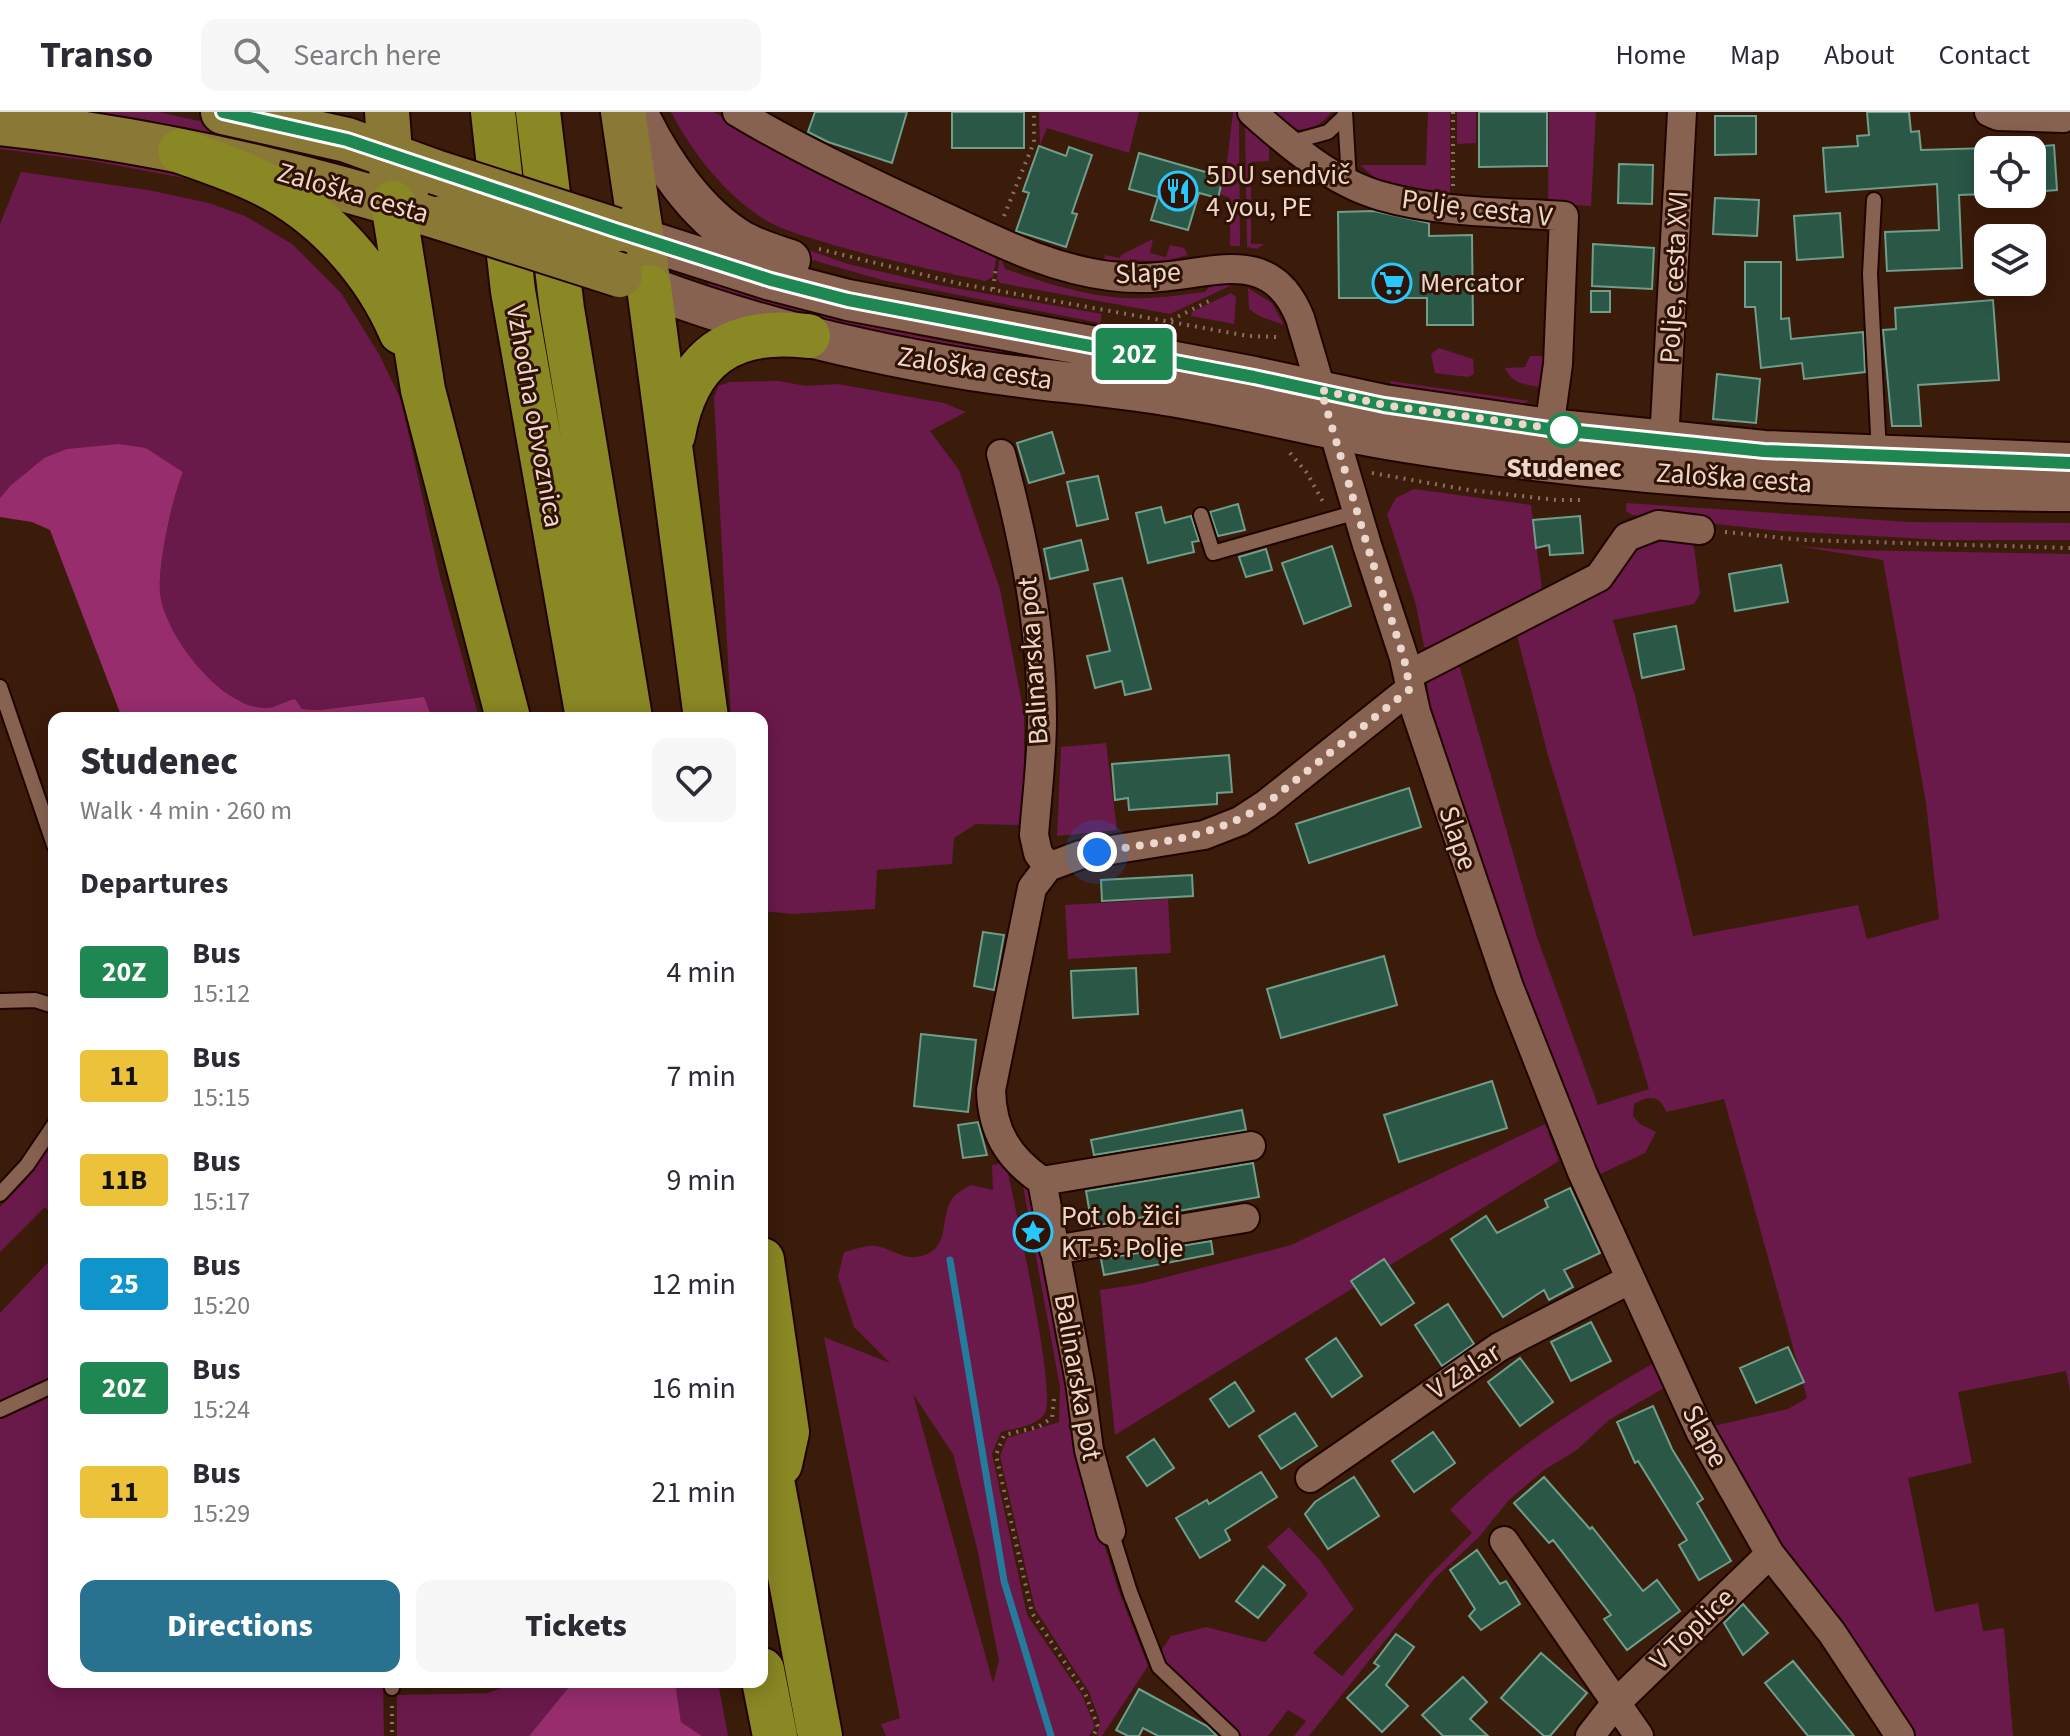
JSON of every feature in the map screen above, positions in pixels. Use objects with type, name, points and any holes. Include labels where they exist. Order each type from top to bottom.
[{"type":"highway","name":"Vzhodna obvoznica","points":[[493,112],[513,291],[587,712]]},
{"type":"highway","name":"Vzhodna obvoznica","points":[[538,112],[562,309],[629,712]]},
{"type":"highway","points":[[180,151],[244,175],[282,194],[348,250],[374,282],[396,321],[423,390]]},
{"type":"highway","points":[[393,203],[423,390],[506,712]]},
{"type":"highway","points":[[632,258],[671,462],[705,712]]},
{"type":"highway","points":[[671,462],[680,409],[689,384],[706,361],[747,337],[775,333],[808,336]]},
{"type":"highway","points":[[768,1301],[787,1432],[774,1494]]},
{"type":"highway","points":[[768,1460],[820,1736]]},
{"type":"highway","points":[[766,1688],[775,1736]]},
{"type":"main road","points":[[241,116],[292,118],[313,112]]},
{"type":"main road","points":[[387,112],[393,203]]},
{"type":"main road","points":[[623,112],[632,258]]},
{"type":"main road","points":[[637,112],[677,177],[733,235],[754,247],[851,282],[928,315]]},
{"type":"main road","name":"Zaloška cesta","points":[[241,116],[347,140],[435,172],[632,258],[691,303],[808,336],[971,370],[1166,395],[1332,428],[1490,454],[1717,479],[2070,491]]},
{"type":"main road","name":"Zaloška cesta","points":[[0,123],[250,165],[442,218],[632,258],[771,280],[848,300],[1321,390],[1384,405],[1664,442],[1879,458],[2070,463]]},
{"type":"street","name":"Slape","points":[[737,112],[786,141],[879,187],[1043,262],[1110,276],[1157,278],[1231,268],[1265,275],[1282,286],[1294,304],[1409,682],[1513,999],[1582,1172],[1700,1431],[1770,1554],[1832,1633],[1900,1736]]},
{"type":"street","name":"Polje, cesta V","points":[[1252,112],[1288,143],[1349,181],[1379,195],[1453,210],[1564,216],[1558,364],[1549,429]]},
{"type":"street","name":"Polje, cesta XVI","points":[[1664,442],[1682,112]]},
{"type":"street","points":[[1989,112],[1998,116],[2066,123]]},
{"type":"street","name":"Balinarska pot","points":[[1001,454],[1020,528],[1034,611],[1042,718],[1034,835],[1038,853],[1048,867]]},
{"type":"street","points":[[1251,1146],[1042,1181],[1026,1170],[1003,1143],[994,1120],[991,1090],[1032,888],[1048,867],[1080,855],[1204,835],[1240,821],[1266,804],[1409,682],[1599,577],[1627,537],[1658,525],[1700,530]]},
{"type":"street","name":"Balinarska pot","points":[[1042,1181],[1080,1382],[1089,1450],[1111,1531]]},
{"type":"street","points":[[1054,1250],[1245,1218]]},
{"type":"street","name":"V Zalar","points":[[1310,1478],[1499,1347],[1629,1280]]},
{"type":"street","points":[[1504,1541],[1639,1736]]},
{"type":"street","name":"V Toplice","points":[[1590,1736],[1615,1704],[1770,1554]]},
{"type":"lane","points":[[1288,143],[1328,132],[1345,114]]},
{"type":"lane","points":[[1345,114],[1349,181]]},
{"type":"lane","points":[[1874,200],[1870,274],[1879,458]]},
{"type":"lane","points":[[1201,515],[1213,553],[1357,512]]},
{"type":"lane","points":[[0,687],[48,827]]},
{"type":"lane","points":[[0,1001],[35,1000],[48,1004]]},
{"type":"lane","points":[[0,1194],[27,1165],[48,1134]]},
{"type":"lane","points":[[0,1410],[48,1388]]},
{"type":"lane","points":[[1111,1531],[1159,1667],[1232,1736]]},
{"type":"path","points":[[1001,230],[1034,142],[1034,112]]},
{"type":"path","points":[[1453,112],[1453,210]]},
{"type":"path","points":[[809,246],[901,270],[993,289],[1248,336],[1283,338]]},
{"type":"path","points":[[993,289],[998,255]]},
{"type":"path","points":[[1169,321],[1216,297]]},
{"type":"path","points":[[1379,475],[1412,482]]},
{"type":"path","points":[[1700,530],[1803,540],[2070,548]]},
{"type":"path","points":[[1054,1388],[1052,1418],[1038,1427],[1004,1435],[996,1455],[1032,1613],[1085,1693],[1098,1727],[1093,1736]]},
{"type":"path","points":[[391,1688],[392,1736]]},
{"type":"shaded area","points":[[58,112],[159,112],[333,151],[335,167]]},
{"type":"shaded area","points":[[671,112],[714,112],[768,143],[993,252],[996,259],[993,277],[985,281],[888,259],[774,225],[724,187],[700,158]]},
{"type":"shaded area","points":[[1039,112],[1139,112],[1129,153],[1047,128],[1040,145]]},
{"type":"shaded area","points":[[1233,112],[1239,112],[1240,246],[1230,246],[1230,198],[1219,194],[1226,170]]},
{"type":"shaded area","points":[[1264,112],[1332,112],[1314,127],[1298,130]]},
{"type":"shaded area","points":[[1428,112],[1450,112],[1450,199],[1383,185],[1360,165],[1426,165]]},
{"type":"shaded area","points":[[1457,112],[1476,112],[1476,143],[1457,144]]},
{"type":"shaded area","points":[[1549,112],[1596,112],[1591,206],[1548,203]]},
{"type":"shaded area","points":[[1245,124],[1269,145],[1269,161],[1251,162],[1251,244],[1264,244],[1257,249],[1247,247]]},
{"type":"shaded area","points":[[0,142],[201,174],[280,215],[200,181],[93,161],[0,149]]},
{"type":"shaded area","points":[[21,172],[148,190],[209,203],[245,216],[292,244],[341,293],[379,354],[401,400],[440,577],[477,712],[429,712],[423,697],[319,710],[302,709],[295,699],[265,708],[248,705],[230,696],[197,666],[171,628],[164,609],[160,592],[161,565],[174,498],[183,472],[146,448],[44,458],[0,498],[0,224]]},
{"type":"shaded area","points":[[761,233],[848,264],[943,286],[1102,314],[1100,323],[882,280],[781,251]]},
{"type":"shaded area","points":[[1153,239],[1150,253],[1166,257],[1170,245],[1184,248],[1188,255],[1164,261],[1104,260],[1105,255],[1120,258]]},
{"type":"shaded area","points":[[1000,255],[1005,269],[1091,294],[1126,298],[1167,297],[1205,292],[1213,282],[1234,284],[1170,314],[1000,283],[997,279]]},
{"type":"shaded area","points":[[708,278],[839,317],[919,336],[1013,353],[1172,373],[974,355],[710,296]]},
{"type":"shaded area","points":[[1248,288],[1272,303],[1284,325],[1249,309]]},
{"type":"shaded area","points":[[1231,293],[1236,297],[1234,324],[1191,316],[1192,312]]},
{"type":"shaded area","points":[[1439,348],[1473,359],[1474,374],[1468,377],[1435,373],[1431,354]]},
{"type":"shaded area","points":[[1530,356],[1548,356],[1546,388],[1517,381],[1505,368],[1525,367]]},
{"type":"shaded area","points":[[779,381],[806,386],[838,384],[944,403],[966,412],[930,431],[959,470],[1000,589],[1024,714],[1024,825],[976,824],[954,838],[952,864],[877,870],[875,909],[793,914],[768,912],[768,712],[731,712],[714,398],[718,386],[730,382]]},
{"type":"shaded area","points":[[1390,381],[1529,401],[1521,405],[1391,388]]},
{"type":"shaded area","points":[[119,444],[146,448],[183,472],[167,531],[160,592],[164,609],[183,647],[213,683],[249,705],[266,708],[295,699],[302,709],[319,710],[424,697],[430,712],[120,712],[50,530],[32,522],[0,517],[0,498],[10,486],[44,458],[67,449]]},
{"type":"shaded area","points":[[1414,489],[1531,505],[1543,597],[1440,647],[1424,647],[1416,605],[1387,514],[1396,498]]},
{"type":"shaded area","points":[[1626,503],[1909,522],[2070,523],[2070,540],[1944,540],[1781,531],[1632,515],[1626,511]]},
{"type":"shaded area","points":[[1661,536],[1693,539],[1700,594],[1694,604],[1613,620],[1635,696],[1693,936],[1858,905],[1867,939],[1939,919],[1926,803],[1883,560],[1797,546],[1847,550],[2070,554],[2070,1391],[2066,1371],[1958,1392],[1972,1463],[1908,1478],[1935,1612],[1978,1603],[1983,1631],[2004,1628],[2013,1736],[1911,1736],[1767,1532],[1709,1427],[1788,1409],[1807,1398],[1724,1099],[1666,1112],[1661,1102],[1653,1098],[1634,1104],[1633,1116],[1640,1124],[1656,1132],[1645,1153],[1594,1177],[1551,1073],[1431,715],[1427,682],[1431,671]],"holes":[[[1516,632],[1548,755],[1649,1089],[1598,1105],[1537,937],[1458,661]]]},
{"type":"shaded area","points":[[1106,743],[1117,830],[1057,836],[1061,747]]},
{"type":"shaded area","points":[[1168,899],[1171,953],[1068,959],[1065,905]]},
{"type":"shaded area","points":[[1545,1124],[1559,1161],[1115,1435],[1100,1290],[1139,1284],[1291,1245]]},
{"type":"shaded area","points":[[47,1149],[48,1210],[45,1207],[0,1252],[0,1207],[27,1179]]},
{"type":"shaded area","points":[[1006,1163],[1040,1334],[1047,1397],[1042,1417],[1026,1426],[1001,1432],[992,1454],[1027,1615],[1082,1695],[1095,1727],[1089,1736],[886,1736],[881,1724],[900,1718],[824,1337],[890,1363],[854,1327],[838,1277],[844,1252],[871,1246],[909,1257],[931,1252],[941,1239],[948,1207],[960,1191],[971,1185],[993,1190],[992,1165]],"holes":[[[913,1394],[953,1454],[977,1548],[999,1661],[993,1683]]]},
{"type":"shaded area","points":[[1022,1180],[1036,1200],[1089,1495],[1118,1589],[1148,1666],[1102,1736],[1097,1736],[1100,1721],[1089,1692],[1035,1609],[1000,1456],[1007,1438],[1059,1422],[1060,1387]]},
{"type":"shaded area","points":[[48,1262],[48,1380],[0,1402],[0,1313]]},
{"type":"shaded area","points":[[1652,1364],[1664,1388],[1609,1420],[1577,1450],[1544,1470],[1509,1500],[1478,1538],[1435,1578],[1309,1736],[1294,1736],[1306,1721],[1288,1710],[1268,1736],[1237,1736],[1165,1664],[1162,1649],[1171,1636],[1206,1627],[1265,1642],[1308,1594],[1267,1547],[1289,1527],[1320,1560],[1354,1609],[1313,1653],[1342,1676],[1428,1577],[1472,1533],[1450,1510],[1546,1430]]},
{"type":"shaded area","points":[[48,1394],[48,1688],[383,1688],[384,1736],[0,1736],[0,1416]]},
{"type":"shaded area","points":[[568,1688],[529,1736],[397,1736],[397,1695],[487,1693],[500,1689]]},
{"type":"shaded area","points":[[568,1688],[677,1688],[681,1722],[702,1736],[529,1736]]},
{"type":"shaded area","points":[[719,1688],[728,1736],[702,1736],[681,1722],[676,1689]]},
{"type":"building","points":[[815,112],[907,112],[892,163],[828,142],[808,132]]},
{"type":"building","points":[[952,112],[1024,112],[1024,148],[952,148]]},
{"type":"building","points":[[1479,112],[1547,112],[1547,166],[1479,167]]},
{"type":"building","points":[[1867,112],[1909,112],[1911,132],[1919,131],[1921,150],[1974,148],[1974,194],[1959,195],[1962,268],[1887,271],[1885,232],[1939,230],[1937,184],[1826,192],[1823,148],[1858,146],[1857,136],[1869,135]]},
{"type":"building","points":[[1715,116],[1756,116],[1756,154],[1715,155]]},
{"type":"building","points":[[2054,145],[2057,190],[2046,191],[2046,146]]},
{"type":"building","points":[[1039,146],[1066,156],[1069,147],[1092,155],[1072,213],[1077,214],[1066,247],[1016,231],[1029,193],[1023,191]]},
{"type":"building","name":"5DU sendvič 4 you, PE","points":[[1139,153],[1223,177],[1218,198],[1199,193],[1188,230],[1151,220],[1158,197],[1129,189]]},
{"type":"building","points":[[1619,164],[1653,165],[1652,204],[1618,203]]},
{"type":"building","points":[[1715,198],[1759,200],[1757,236],[1713,234]]},
{"type":"building","points":[[1374,211],[1429,223],[1429,236],[1472,235],[1473,325],[1427,325],[1427,298],[1339,298],[1338,212]]},
{"type":"building","points":[[1840,213],[1843,257],[1797,260],[1794,216]]},
{"type":"building","points":[[1593,244],[1654,248],[1652,289],[1592,286]]},
{"type":"building","points":[[1745,262],[1781,262],[1781,319],[1789,318],[1791,339],[1863,332],[1865,372],[1804,379],[1802,363],[1761,368],[1755,307],[1745,307]]},
{"type":"building","points":[[1591,291],[1610,291],[1610,312],[1591,312]]},
{"type":"building","points":[[1993,300],[1999,380],[1918,385],[1921,426],[1892,426],[1883,330],[1896,329],[1895,308]]},
{"type":"building","points":[[1717,374],[1760,379],[1756,423],[1713,419]]},
{"type":"building","points":[[1052,432],[1064,473],[1029,483],[1017,443]]},
{"type":"building","points":[[1098,476],[1108,519],[1077,526],[1067,482]]},
{"type":"building","points":[[1238,504],[1245,530],[1218,536],[1210,512]]},
{"type":"building","points":[[1161,507],[1165,523],[1191,516],[1199,541],[1192,542],[1194,552],[1148,563],[1136,513]]},
{"type":"building","points":[[1580,516],[1583,553],[1550,555],[1549,545],[1536,548],[1533,520]]},
{"type":"building","points":[[1081,540],[1088,570],[1050,579],[1044,549]]},
{"type":"building","points":[[1332,546],[1351,606],[1304,624],[1282,563]]},
{"type":"building","points":[[1266,549],[1272,570],[1246,577],[1239,557]]},
{"type":"building","points":[[1781,565],[1788,602],[1735,611],[1729,574]]},
{"type":"building","points":[[1122,578],[1151,689],[1125,695],[1122,681],[1095,688],[1087,656],[1110,651],[1094,584]]},
{"type":"building","points":[[1676,626],[1684,669],[1642,678],[1634,634]]},
{"type":"building","points":[[1229,755],[1232,792],[1217,793],[1217,804],[1129,810],[1128,798],[1115,800],[1112,764]]},
{"type":"building","points":[[1409,788],[1421,827],[1309,863],[1296,824]]},
{"type":"building","points":[[1192,875],[1193,896],[1102,901],[1101,880]]},
{"type":"building","points":[[983,932],[1004,935],[994,990],[974,986]]},
{"type":"building","points":[[1384,956],[1397,1005],[1281,1038],[1267,989]]},
{"type":"building","points":[[1136,968],[1138,1014],[1073,1018],[1071,971]]},
{"type":"building","points":[[921,1034],[976,1040],[968,1112],[914,1106]]},
{"type":"building","points":[[1492,1081],[1507,1128],[1399,1162],[1384,1115]]},
{"type":"building","points":[[1242,1110],[1246,1130],[1094,1155],[1091,1140]]},
{"type":"building","points":[[978,1122],[987,1155],[963,1158],[958,1125]]},
{"type":"building","points":[[1253,1163],[1259,1197],[1092,1226],[1086,1191]]},
{"type":"building","points":[[1570,1188],[1600,1253],[1564,1270],[1573,1287],[1549,1300],[1544,1290],[1503,1317],[1451,1239],[1486,1216],[1497,1233],[1548,1207],[1545,1200]]},
{"type":"building","points":[[1211,1241],[1213,1254],[1104,1275],[1101,1259]]},
{"type":"building","points":[[1384,1259],[1414,1303],[1381,1325],[1351,1281]]},
{"type":"building","points":[[1448,1304],[1474,1344],[1442,1366],[1415,1325]]},
{"type":"building","points":[[1591,1322],[1611,1361],[1571,1381],[1551,1342]]},
{"type":"building","points":[[1336,1338],[1362,1376],[1332,1397],[1306,1359]]},
{"type":"building","points":[[1788,1347],[1804,1382],[1756,1403],[1740,1368]]},
{"type":"building","points":[[1520,1358],[1553,1402],[1520,1426],[1488,1382]]},
{"type":"building","points":[[1235,1382],[1254,1411],[1229,1427],[1210,1399]]},
{"type":"building","points":[[1653,1406],[1672,1449],[1703,1499],[1697,1503],[1731,1561],[1699,1580],[1679,1545],[1687,1540],[1638,1461],[1635,1463],[1617,1422]]},
{"type":"building","points":[[1295,1413],[1317,1446],[1281,1469],[1259,1436]]},
{"type":"building","points":[[1433,1432],[1455,1463],[1414,1492],[1392,1461]]},
{"type":"building","points":[[1154,1439],[1174,1468],[1147,1486],[1127,1457]]},
{"type":"building","points":[[1261,1472],[1277,1497],[1225,1530],[1230,1540],[1200,1558],[1176,1518],[1207,1500],[1209,1504]]},
{"type":"building","points":[[1354,1477],[1379,1516],[1328,1549],[1305,1514],[1315,1502]]},
{"type":"building","points":[[1544,1477],[1590,1529],[1592,1527],[1643,1591],[1657,1580],[1680,1611],[1627,1650],[1604,1619],[1611,1615],[1553,1540],[1549,1543],[1514,1503]]},
{"type":"building","points":[[1477,1550],[1500,1584],[1506,1581],[1520,1604],[1481,1630],[1469,1616],[1475,1609],[1450,1570]]},
{"type":"building","points":[[1263,1566],[1285,1585],[1258,1618],[1236,1601]]},
{"type":"building","points":[[1743,1604],[1768,1633],[1743,1655],[1724,1623]]},
{"type":"building","points":[[1396,1634],[1414,1647],[1386,1685],[1408,1706],[1382,1732],[1347,1698],[1379,1666],[1374,1663]]},
{"type":"building","points":[[1541,1653],[1587,1693],[1550,1736],[1544,1736],[1501,1698]]},
{"type":"building","points":[[1793,1661],[1854,1736],[1808,1736],[1765,1683]]},
{"type":"building","points":[[1463,1677],[1487,1702],[1470,1719],[1488,1736],[1443,1736],[1422,1715]]},
{"type":"building","points":[[1139,1689],[1207,1726],[1217,1736],[1158,1736],[1143,1728],[1139,1736],[1128,1736],[1116,1730]]},
{"type":"waterway","points":[[950,1260],[1004,1581],[1051,1736]]},
{"type":"bus line","name":"20Z","points":[[223,112],[347,140],[440,174],[771,280],[848,300],[1321,390],[1384,405],[1549,429],[1764,451],[1980,462],[2070,463]]},
{"type":"place","name":"5DU sendvič 4 you, PE","points":[[1178,191]]},
{"type":"place","name":"Mercator","points":[[1392,283]]},
{"type":"place","name":"Studenec","points":[[1564,430]]},
{"type":"place","name":"Pot ob žici KT-5: Polje","points":[[1033,1232]]},
{"type":"route","points":[[1097,852],[1204,835],[1240,821],[1266,804],[1410,689],[1404,658],[1321,390],[1384,405],[1578,432],[1564,430]]}]
